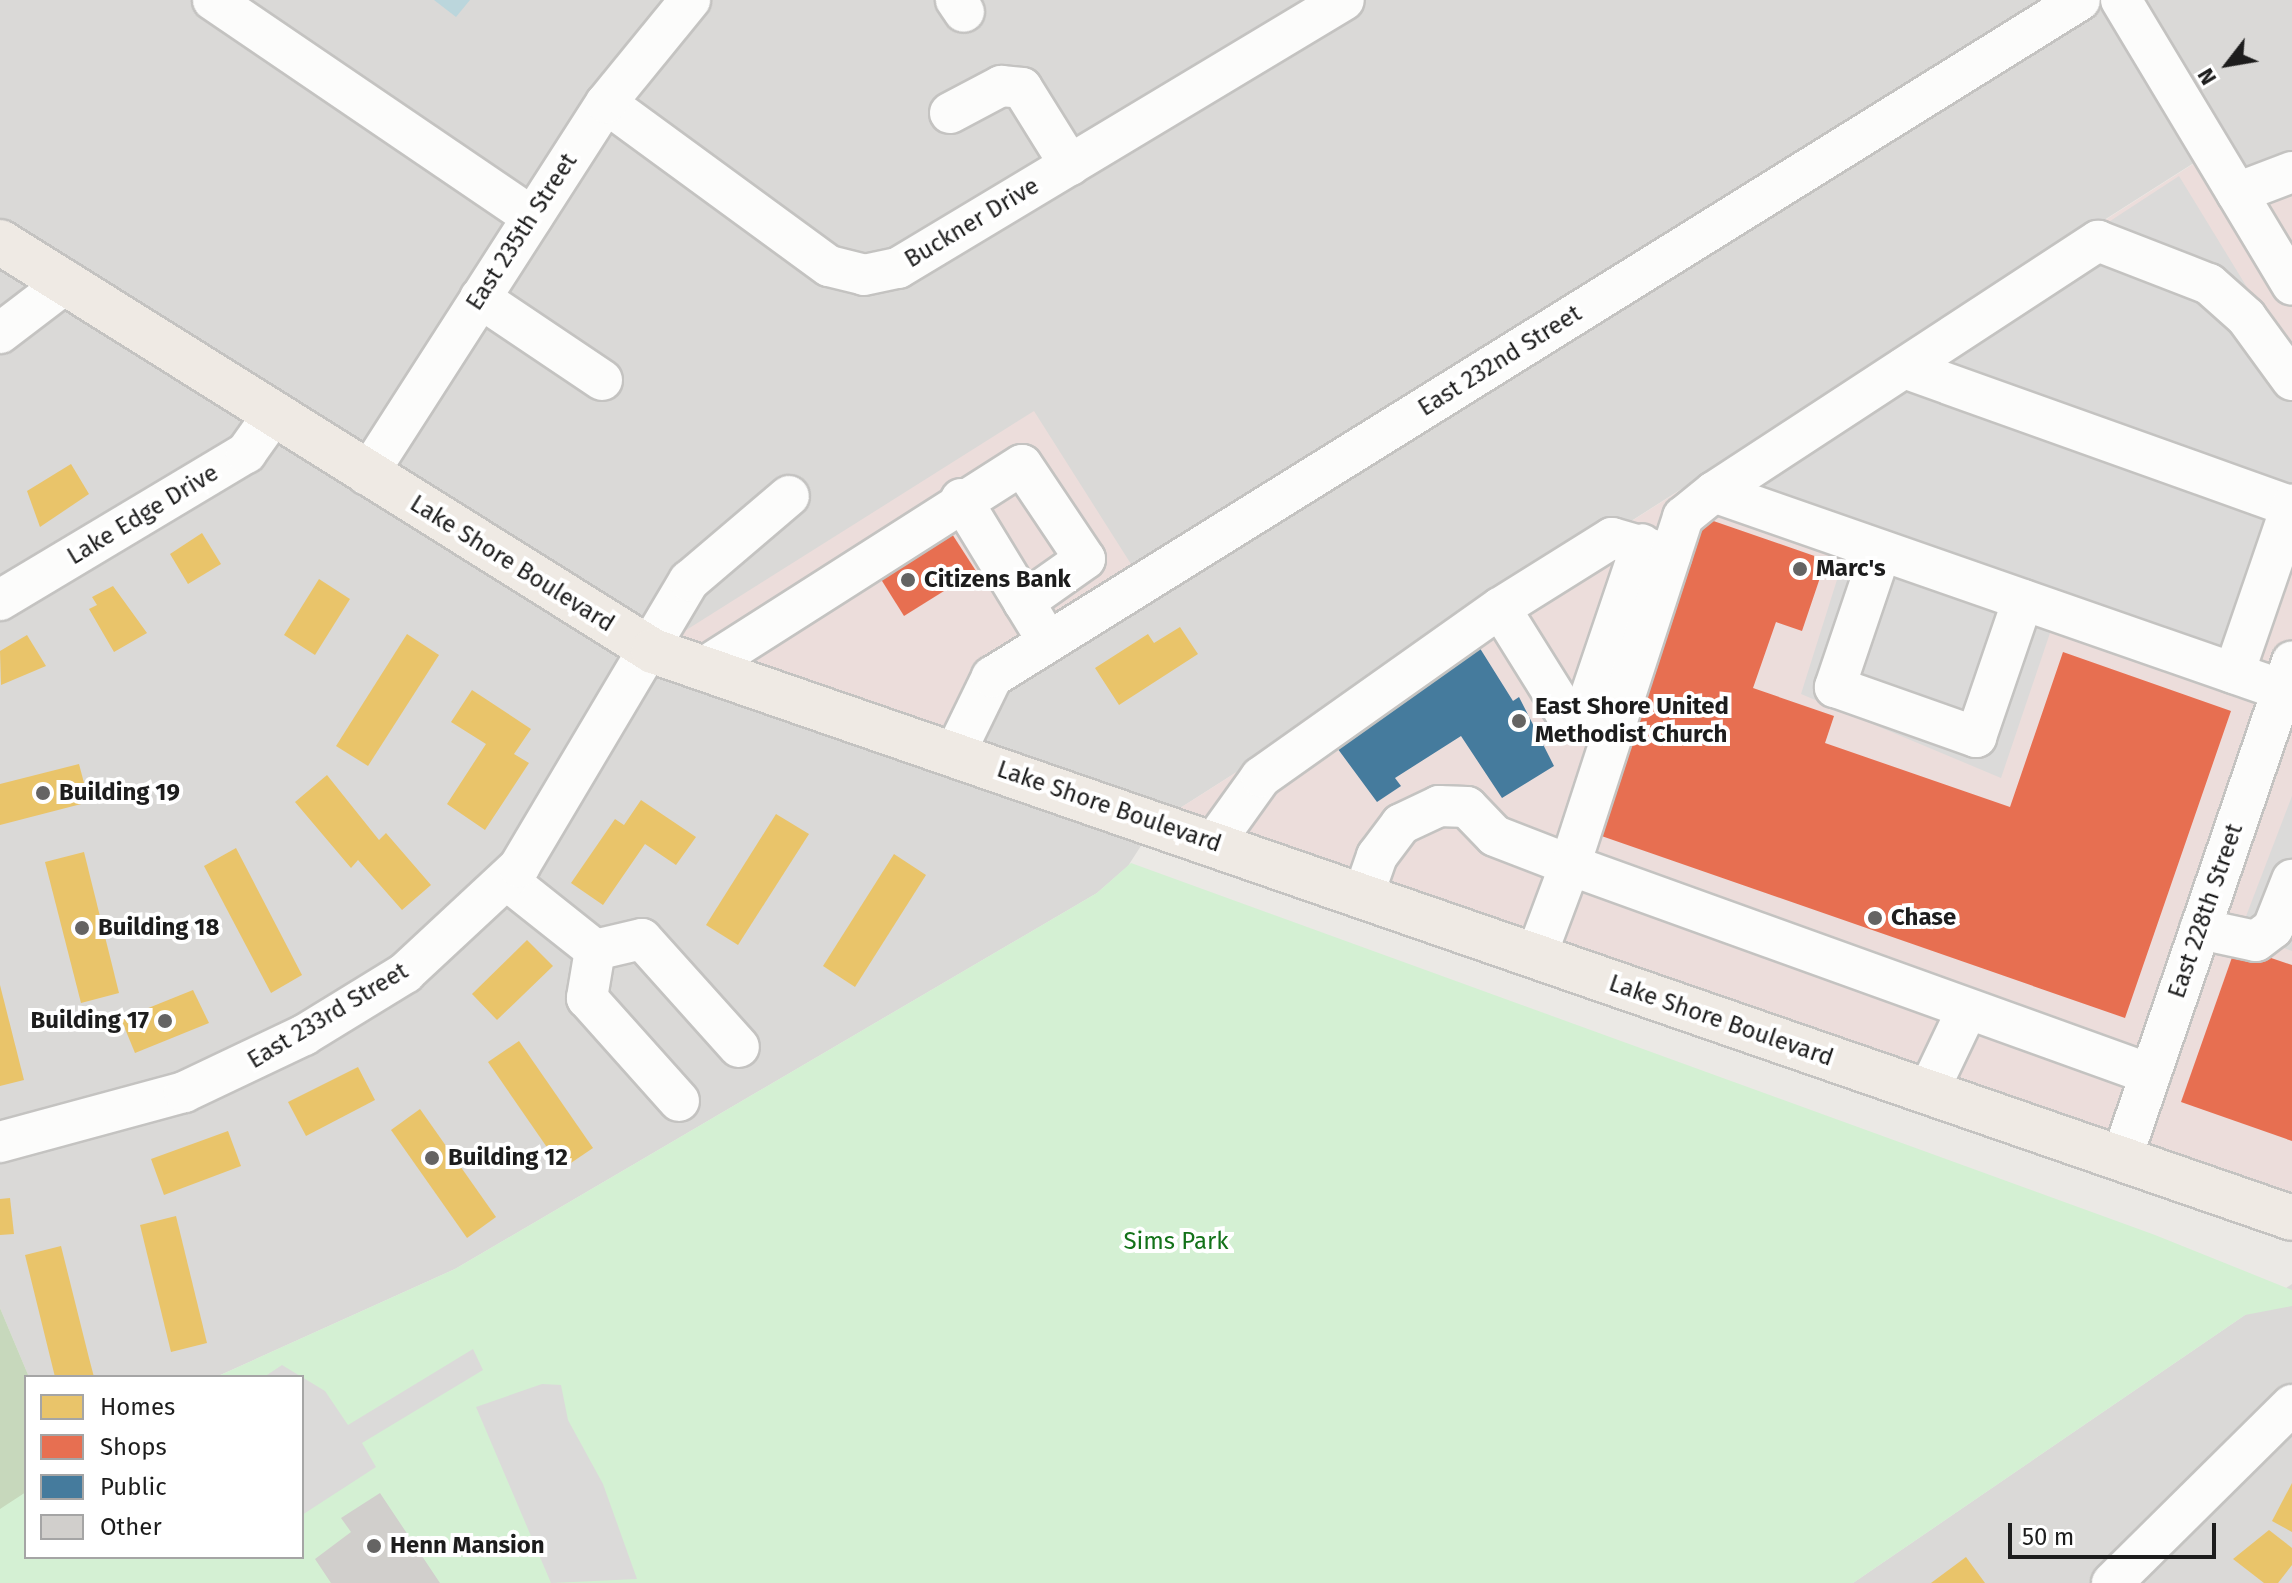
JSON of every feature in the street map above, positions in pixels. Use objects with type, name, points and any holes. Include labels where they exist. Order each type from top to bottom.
[{"type":"main road","name":"Lake Shore Boulevard","points":[[0,242],[367,475],[653,651],[2292,1218]]},
{"type":"street","points":[[213,0],[532,217]]},
{"type":"street","name":"Buckner Drive","points":[[606,103],[829,266],[864,275],[898,268],[1344,0]]},
{"type":"street","name":"East 232nd Street","points":[[955,753],[992,677],[2080,0]]},
{"type":"street","points":[[2121,0],[2292,285]]},
{"type":"street","name":"East 235th Street","points":[[367,475],[606,103],[676,5]]},
{"type":"street","points":[[950,113],[1001,86],[1022,88],[1070,165]]},
{"type":"street","points":[[2237,193],[2292,172]]},
{"type":"street","points":[[1500,608],[1565,712],[1585,712],[1656,549],[1683,517],[1714,492],[2098,241],[2209,284],[2246,317],[2292,380]]},
{"type":"street","points":[[0,333],[67,282]]},
{"type":"street","points":[[480,298],[602,380]]},
{"type":"street","points":[[1904,368],[2292,506],[2234,673]]},
{"type":"street","name":"Lake Edge Drive","points":[[0,600],[246,453],[273,415]]},
{"type":"street","points":[[703,668],[961,499],[1029,466],[1085,559],[1024,602]]},
{"type":"street","points":[[1714,492],[2286,692]]},
{"type":"street","name":"East 233rd Street","points":[[0,1142],[98,1120],[252,1062],[405,973],[507,880],[653,651],[689,581],[789,496]]},
{"type":"street","points":[[961,499],[1048,642]]},
{"type":"street","points":[[1213,844],[1261,777],[1500,608],[1612,538],[1656,549]]},
{"type":"street","points":[[1536,956],[1570,865],[1656,549]]},
{"type":"street","points":[[1881,551],[1835,687],[1976,737],[2023,600]]},
{"type":"street","name":"East 228th Street","points":[[2121,1160],[2286,692]]},
{"type":"street","points":[[1363,896],[1377,856],[1401,824],[1439,806],[1467,807],[1495,836],[2150,1074]]},
{"type":"street","points":[[507,880],[595,950]]},
{"type":"street","points":[[2200,929],[2256,941],[2273,928],[2292,880]]},
{"type":"street","points":[[595,950],[642,939],[739,1047]]},
{"type":"street","points":[[595,950],[587,998],[679,1101]]},
{"type":"street","points":[[1928,1092],[1967,1010]]},
{"type":"street","points":[[2112,1583],[2292,1405]]},
{"type":"shaded area","points":[[0,0],[2292,0],[2292,154],[2227,177],[2211,152],[1155,824],[1128,866],[1097,893],[455,1269],[220,1375],[28,1375],[0,1308]]},
{"type":"shaded area","points":[[2212,152],[2227,177],[2292,154],[2292,1218],[1155,824]]},
{"type":"shaded area","points":[[2179,176],[2292,361],[2292,537],[2239,698],[2051,630],[2001,778],[1801,694],[1847,548],[1688,497]]},
{"type":"shaded area","points":[[1034,411],[1143,583],[992,677],[955,753],[653,651]]},
{"type":"shaded area","points":[[2292,796],[2292,951],[2240,932]]},
{"type":"shaded area","points":[[2292,1284],[2292,1583],[1853,1583],[2245,1315]]},
{"type":"shaded area","points":[[473,1349],[483,1370],[362,1443],[376,1467],[304,1514],[304,1378],[325,1391],[348,1425]]},
{"type":"shaded area","points":[[282,1365],[299,1375],[267,1375]]},
{"type":"shaded area","points":[[542,1384],[561,1385],[568,1420],[603,1484],[637,1579],[551,1583],[476,1407]]},
{"type":"green space","name":"Sims Park","points":[[1131,863],[2155,1235],[2292,1290],[2292,1306],[2245,1315],[1853,1583],[0,1583],[0,1509],[24,1493],[24,1559],[304,1559],[304,1375],[220,1375],[455,1269],[1097,893]]},
{"type":"green space","points":[[0,1308],[28,1375],[24,1375],[24,1559],[0,1583]]},
{"type":"water","points":[[434,0],[470,0],[456,17]]},
{"type":"building: Homes","points":[[71,464],[89,494],[40,527],[27,491]]},
{"type":"building: Homes","points":[[202,533],[221,564],[188,584],[170,554]]},
{"type":"building: Homes","points":[[319,579],[350,599],[315,655],[284,635]]},
{"type":"building: Homes","points":[[113,586],[147,633],[114,652],[89,609],[97,605],[92,597]]},
{"type":"building: Homes","points":[[1180,627],[1198,654],[1119,705],[1095,668],[1148,634],[1154,643]]},
{"type":"building: Homes","points":[[407,634],[439,655],[368,766],[336,746]]},
{"type":"building: Homes","points":[[27,635],[46,666],[1,685],[0,651]]},
{"type":"building: Homes","points":[[472,690],[531,729],[514,754],[529,763],[485,830],[447,804],[486,744],[451,722]]},
{"type":"building: Homes","name":"Building 19","points":[[79,764],[89,802],[0,825],[0,784]]},
{"type":"building: Homes","points":[[327,775],[379,840],[386,833],[431,885],[402,910],[358,860],[351,868],[295,802]]},
{"type":"building: Homes","points":[[641,800],[696,837],[676,865],[645,844],[603,905],[571,883],[615,819],[624,825]]},
{"type":"building: Homes","points":[[776,814],[809,834],[738,945],[706,925]]},
{"type":"building: Homes","points":[[236,848],[302,975],[271,993],[204,866]]},
{"type":"building: Homes","name":"Building 18","points":[[84,852],[119,993],[81,1003],[45,862]]},
{"type":"building: Homes","points":[[894,854],[926,875],[855,987],[823,966]]},
{"type":"building: Homes","points":[[527,940],[553,966],[497,1020],[472,994]]},
{"type":"building: Homes","points":[[0,985],[24,1080],[0,1086]]},
{"type":"building: Homes","name":"Building 17","points":[[193,990],[209,1023],[135,1053],[121,1019]]},
{"type":"building: Homes","points":[[519,1041],[593,1148],[562,1169],[488,1062]]},
{"type":"building: Homes","points":[[358,1067],[375,1100],[306,1136],[288,1102]]},
{"type":"building: Homes","name":"Building 12","points":[[420,1109],[496,1217],[467,1238],[391,1130]]},
{"type":"building: Homes","points":[[228,1131],[241,1166],[164,1195],[151,1159]]},
{"type":"building: Homes","points":[[10,1198],[14,1234],[0,1235],[0,1199]]},
{"type":"building: Homes","points":[[176,1216],[207,1343],[171,1352],[140,1225]]},
{"type":"building: Homes","points":[[61,1246],[93,1375],[55,1375],[25,1255]]},
{"type":"building: Homes","points":[[2292,1483],[2292,1532],[2272,1521]]},
{"type":"building: Homes","points":[[2269,1530],[2292,1548],[2292,1565],[2278,1583],[2264,1583],[2233,1559]]},
{"type":"building: Homes","points":[[1966,1557],[1985,1583],[1931,1583]]},
{"type":"building: Shops","points":[[1699,516],[1826,560],[1802,631],[1776,622],[1753,688],[1834,716],[1825,743],[2010,807],[2063,652],[2231,711],[2125,1018],[1590,832]]},
{"type":"building: Shops","points":[[943,520],[976,571],[904,616],[872,565]]},
{"type":"building: Shops","points":[[2236,946],[2292,965],[2292,1141],[2181,1102]]},
{"type":"building: Public","points":[[1471,634],[1513,701],[1519,697],[1554,766],[1502,798],[1461,736],[1395,778],[1401,786],[1377,802],[1332,741]]},
{"type":"building: Other","name":"Henn Mansion","points":[[380,1493],[440,1583],[331,1583],[315,1559],[351,1532],[341,1518]]},
{"type":"place","name":"Marc's","points":[[1800,569]]},
{"type":"place","name":"Citizens Bank","points":[[908,580]]},
{"type":"place","name":"East Shore United Methodist Church","points":[[1519,721]]},
{"type":"place","name":"Building 19","points":[[43,793]]},
{"type":"place","name":"Chase","points":[[1875,918]]},
{"type":"place","name":"Building 18","points":[[82,928]]},
{"type":"place","name":"Building 17","points":[[165,1021]]},
{"type":"place","name":"Building 12","points":[[432,1158]]},
{"type":"place","name":"Henn Mansion","points":[[374,1546]]}]
